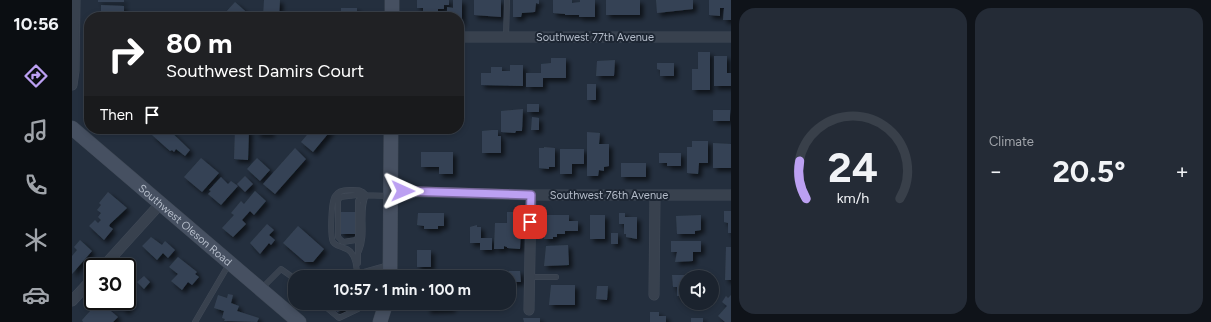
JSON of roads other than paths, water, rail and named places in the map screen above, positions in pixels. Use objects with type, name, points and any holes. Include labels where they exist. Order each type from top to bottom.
[{"type":"main road","points":[[392,0],[392,12]]},
{"type":"main road","name":"Southwest Oleson Road","points":[[72,128],[299,322]]},
{"type":"main road","points":[[390,270],[391,134]]},
{"type":"main road","points":[[380,322],[384,310]]},
{"type":"main road","points":[[389,322],[390,310]]},
{"type":"street","points":[[72,85],[74,71],[75,0]]},
{"type":"street","name":"Southwest 77th Avenue","points":[[464,37],[731,37]]},
{"type":"street","name":"Southwest 76th Avenue","points":[[391,193],[731,195]]},
{"type":"street","points":[[529,310],[531,195]]},
{"type":"street","points":[[654,295],[655,195]]},
{"type":"street","points":[[111,258],[161,203]]},
{"type":"street","points":[[72,301],[84,288]]},
{"type":"lane","points":[[506,37],[507,0]]},
{"type":"lane","points":[[356,270],[352,253],[348,249],[335,244],[332,239],[332,201],[334,196],[341,191],[360,190],[366,195]]},
{"type":"lane","points":[[358,237],[356,240],[343,242],[338,237],[338,201],[342,196],[391,193]]},
{"type":"lane","points":[[357,270],[358,201],[366,195]]},
{"type":"lane","points":[[358,253],[362,241],[364,202],[366,195]]},
{"type":"lane","points":[[195,322],[230,262]]},
{"type":"lane","points":[[261,289],[281,269],[284,269],[288,273]]},
{"type":"lane","points":[[529,277],[556,277]]},
{"type":"lane","points":[[329,310],[339,318],[356,310]]}]
